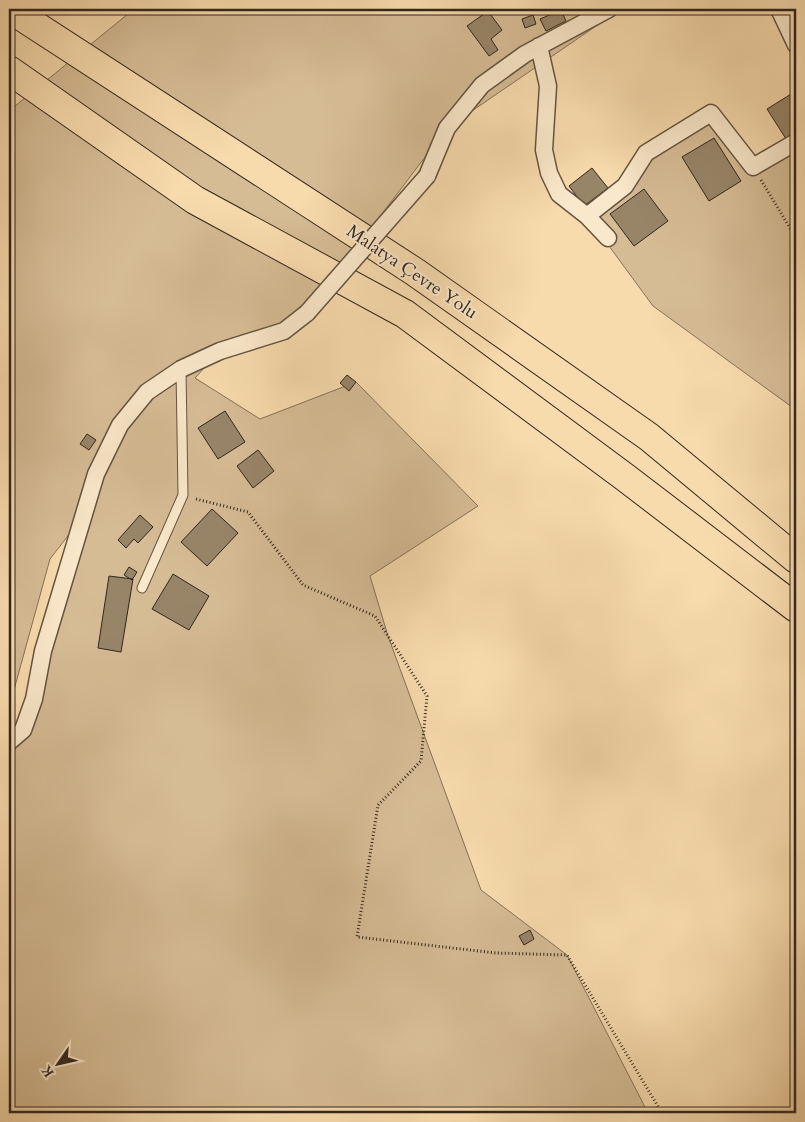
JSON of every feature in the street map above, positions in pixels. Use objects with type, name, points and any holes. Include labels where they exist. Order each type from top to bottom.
[{"type":"highway","name":"Malatya Çevre Yolu","points":[[10,9],[423,278],[649,437],[796,559]]},
{"type":"highway","points":[[9,70],[195,200],[405,314],[626,478],[796,608]]},
{"type":"street","points":[[9,742],[23,730],[34,699],[43,651],[96,474],[120,425],[147,392],[181,369],[220,351],[284,331],[307,314],[427,176],[447,128],[482,85],[525,54],[609,9]]},
{"type":"street","points":[[779,9],[796,45]]},
{"type":"street","points":[[539,46],[548,86],[544,150],[549,172],[559,194],[587,216],[608,238]]},
{"type":"street","points":[[587,216],[625,186],[646,153],[711,113],[753,167],[796,142]]},
{"type":"lane","points":[[142,588],[183,495],[181,369]]},
{"type":"path","points":[[753,167],[796,238]]},
{"type":"path","points":[[183,495],[248,512],[303,585],[375,616],[427,696],[421,761],[378,805],[357,937],[496,954],[568,955],[662,1113]]},
{"type":"shaded area","points":[[134,9],[621,9],[447,128],[307,313],[220,351],[195,378],[260,419],[356,382],[478,506],[370,576],[388,636],[481,890],[567,955],[648,1113],[9,1113],[9,764],[95,501],[50,559],[9,708],[9,111]]},
{"type":"shaded area","points":[[711,113],[753,167],[796,142],[796,410],[653,306],[587,216],[683,130]]},
{"type":"building","points":[[561,10],[566,21],[546,31],[540,19]]},
{"type":"building","points":[[488,11],[502,30],[491,39],[498,50],[489,56],[467,26]]},
{"type":"building","points":[[533,15],[536,24],[525,28],[522,19]]},
{"type":"building","points":[[796,91],[796,137],[788,142],[767,109]]},
{"type":"building","points":[[714,138],[741,181],[709,201],[682,157]]},
{"type":"building","points":[[592,168],[608,188],[584,206],[569,186]]},
{"type":"building","points":[[644,189],[668,221],[634,246],[610,214]]},
{"type":"building","points":[[347,375],[356,382],[349,391],[340,383]]},
{"type":"building","points":[[225,411],[245,442],[218,459],[198,428]]},
{"type":"building","points":[[87,434],[96,440],[89,450],[80,444]]},
{"type":"building","points":[[258,450],[274,471],[253,488],[237,466]]},
{"type":"building","points":[[212,509],[238,533],[207,566],[181,542]]},
{"type":"building","points":[[140,515],[153,527],[138,543],[134,539],[126,548],[118,540]]},
{"type":"building","points":[[129,567],[137,572],[132,580],[124,575]]},
{"type":"building","points":[[173,574],[209,596],[189,630],[152,609]]},
{"type":"building","points":[[109,576],[133,579],[121,652],[98,648]]},
{"type":"building","points":[[530,930],[534,939],[524,945],[519,936]]}]
